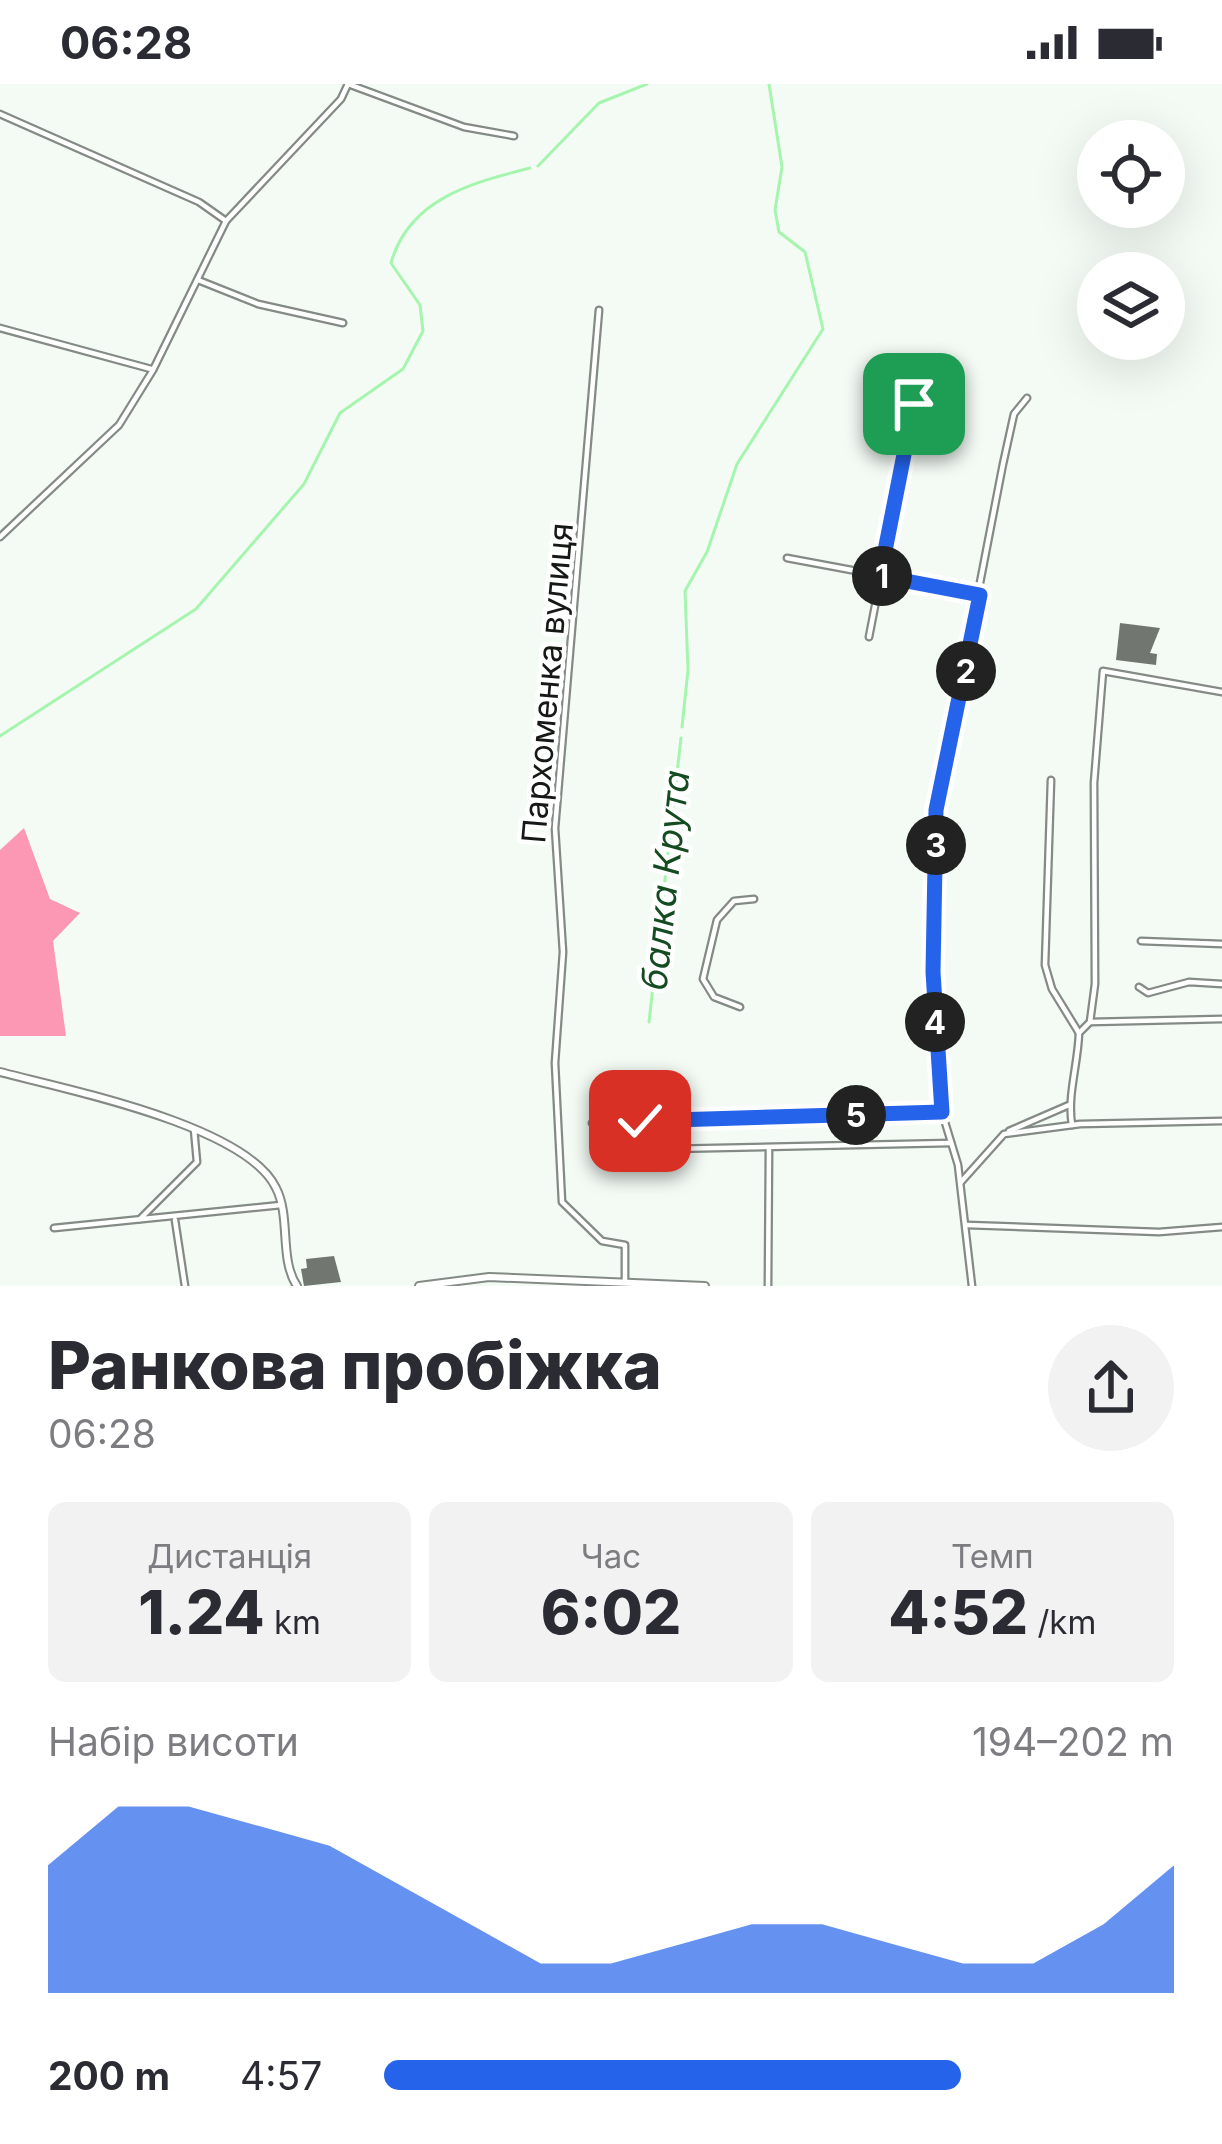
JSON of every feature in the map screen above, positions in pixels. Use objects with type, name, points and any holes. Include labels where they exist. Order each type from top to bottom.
[{"type":"street","points":[[0,537],[119,425],[153,370],[226,221],[341,99],[347,84],[464,127],[514,136]]},
{"type":"street","points":[[0,114],[199,202],[226,221]]},
{"type":"street","points":[[199,280],[258,304],[343,323]]},
{"type":"street","name":"Пархоменка вулиця","points":[[599,310],[555,828],[563,952],[555,1063],[562,1202],[602,1241],[626,1245],[625,1282]]},
{"type":"street","points":[[0,328],[153,370]]},
{"type":"street","points":[[972,1286],[961,1182],[942,1112],[933,972],[936,810],[1014,414],[1027,398]]},
{"type":"street","points":[[869,637],[914,404]]},
{"type":"street","points":[[787,558],[980,595]]},
{"type":"street","points":[[1079,1033],[1090,1022],[1095,985],[1094,783],[1103,670],[1222,692]]},
{"type":"street","points":[[1051,779],[1045,964],[1052,989],[1079,1033],[1078,1078],[1069,1105],[1072,1125]]},
{"type":"street","points":[[740,1007],[714,997],[703,979],[717,920],[734,901],[754,899]]},
{"type":"street","points":[[1141,941],[1222,944]]},
{"type":"street","points":[[1139,987],[1148,993],[1189,982],[1222,984]]},
{"type":"street","points":[[1090,1022],[1222,1019]]},
{"type":"street","points":[[0,1072],[194,1128],[266,1173],[280,1205],[294,1283]]},
{"type":"street","points":[[961,1182],[1004,1134],[1034,1115],[1069,1105]]},
{"type":"street","points":[[592,1123],[942,1112]]},
{"type":"street","points":[[1004,1134],[1072,1125],[1222,1121]]},
{"type":"street","points":[[140,1219],[197,1162],[194,1128]]},
{"type":"street","points":[[668,1149],[951,1142]]},
{"type":"street","points":[[768,1286],[769,1147]]},
{"type":"street","points":[[54,1228],[175,1220],[280,1205]]},
{"type":"street","points":[[175,1220],[184,1286]]},
{"type":"street","points":[[967,1226],[1159,1232],[1222,1227]]},
{"type":"street","points":[[419,1286],[625,1282],[705,1286]]},
{"type":"shaded area","points":[[24,828],[50,899],[80,913],[53,941],[66,1036],[0,1036],[0,850]]},
{"type":"building","points":[[1120,623],[1160,628],[1150,653],[1157,654],[1156,665],[1116,660]]},
{"type":"building","points":[[334,1256],[341,1282],[304,1286],[301,1269],[307,1268],[306,1259]]},
{"type":"waterway","points":[[538,166],[599,103],[647,84]]},
{"type":"waterway","name":"балка Крута","points":[[682,727],[688,670],[685,591],[707,552],[737,464],[823,329],[805,252],[779,232],[775,210],[782,167],[769,84]]},
{"type":"waterway","points":[[0,736],[196,609],[304,484],[340,413],[403,369],[423,331],[420,305],[391,263],[412,223],[445,197],[530,168]]},
{"type":"waterway","name":"балка Крута","points":[[649,1022],[681,738]]},
{"type":"route","points":[[640,1121],[942,1112],[937,1096],[933,972],[936,810],[980,595],[880,576],[914,404]]}]
